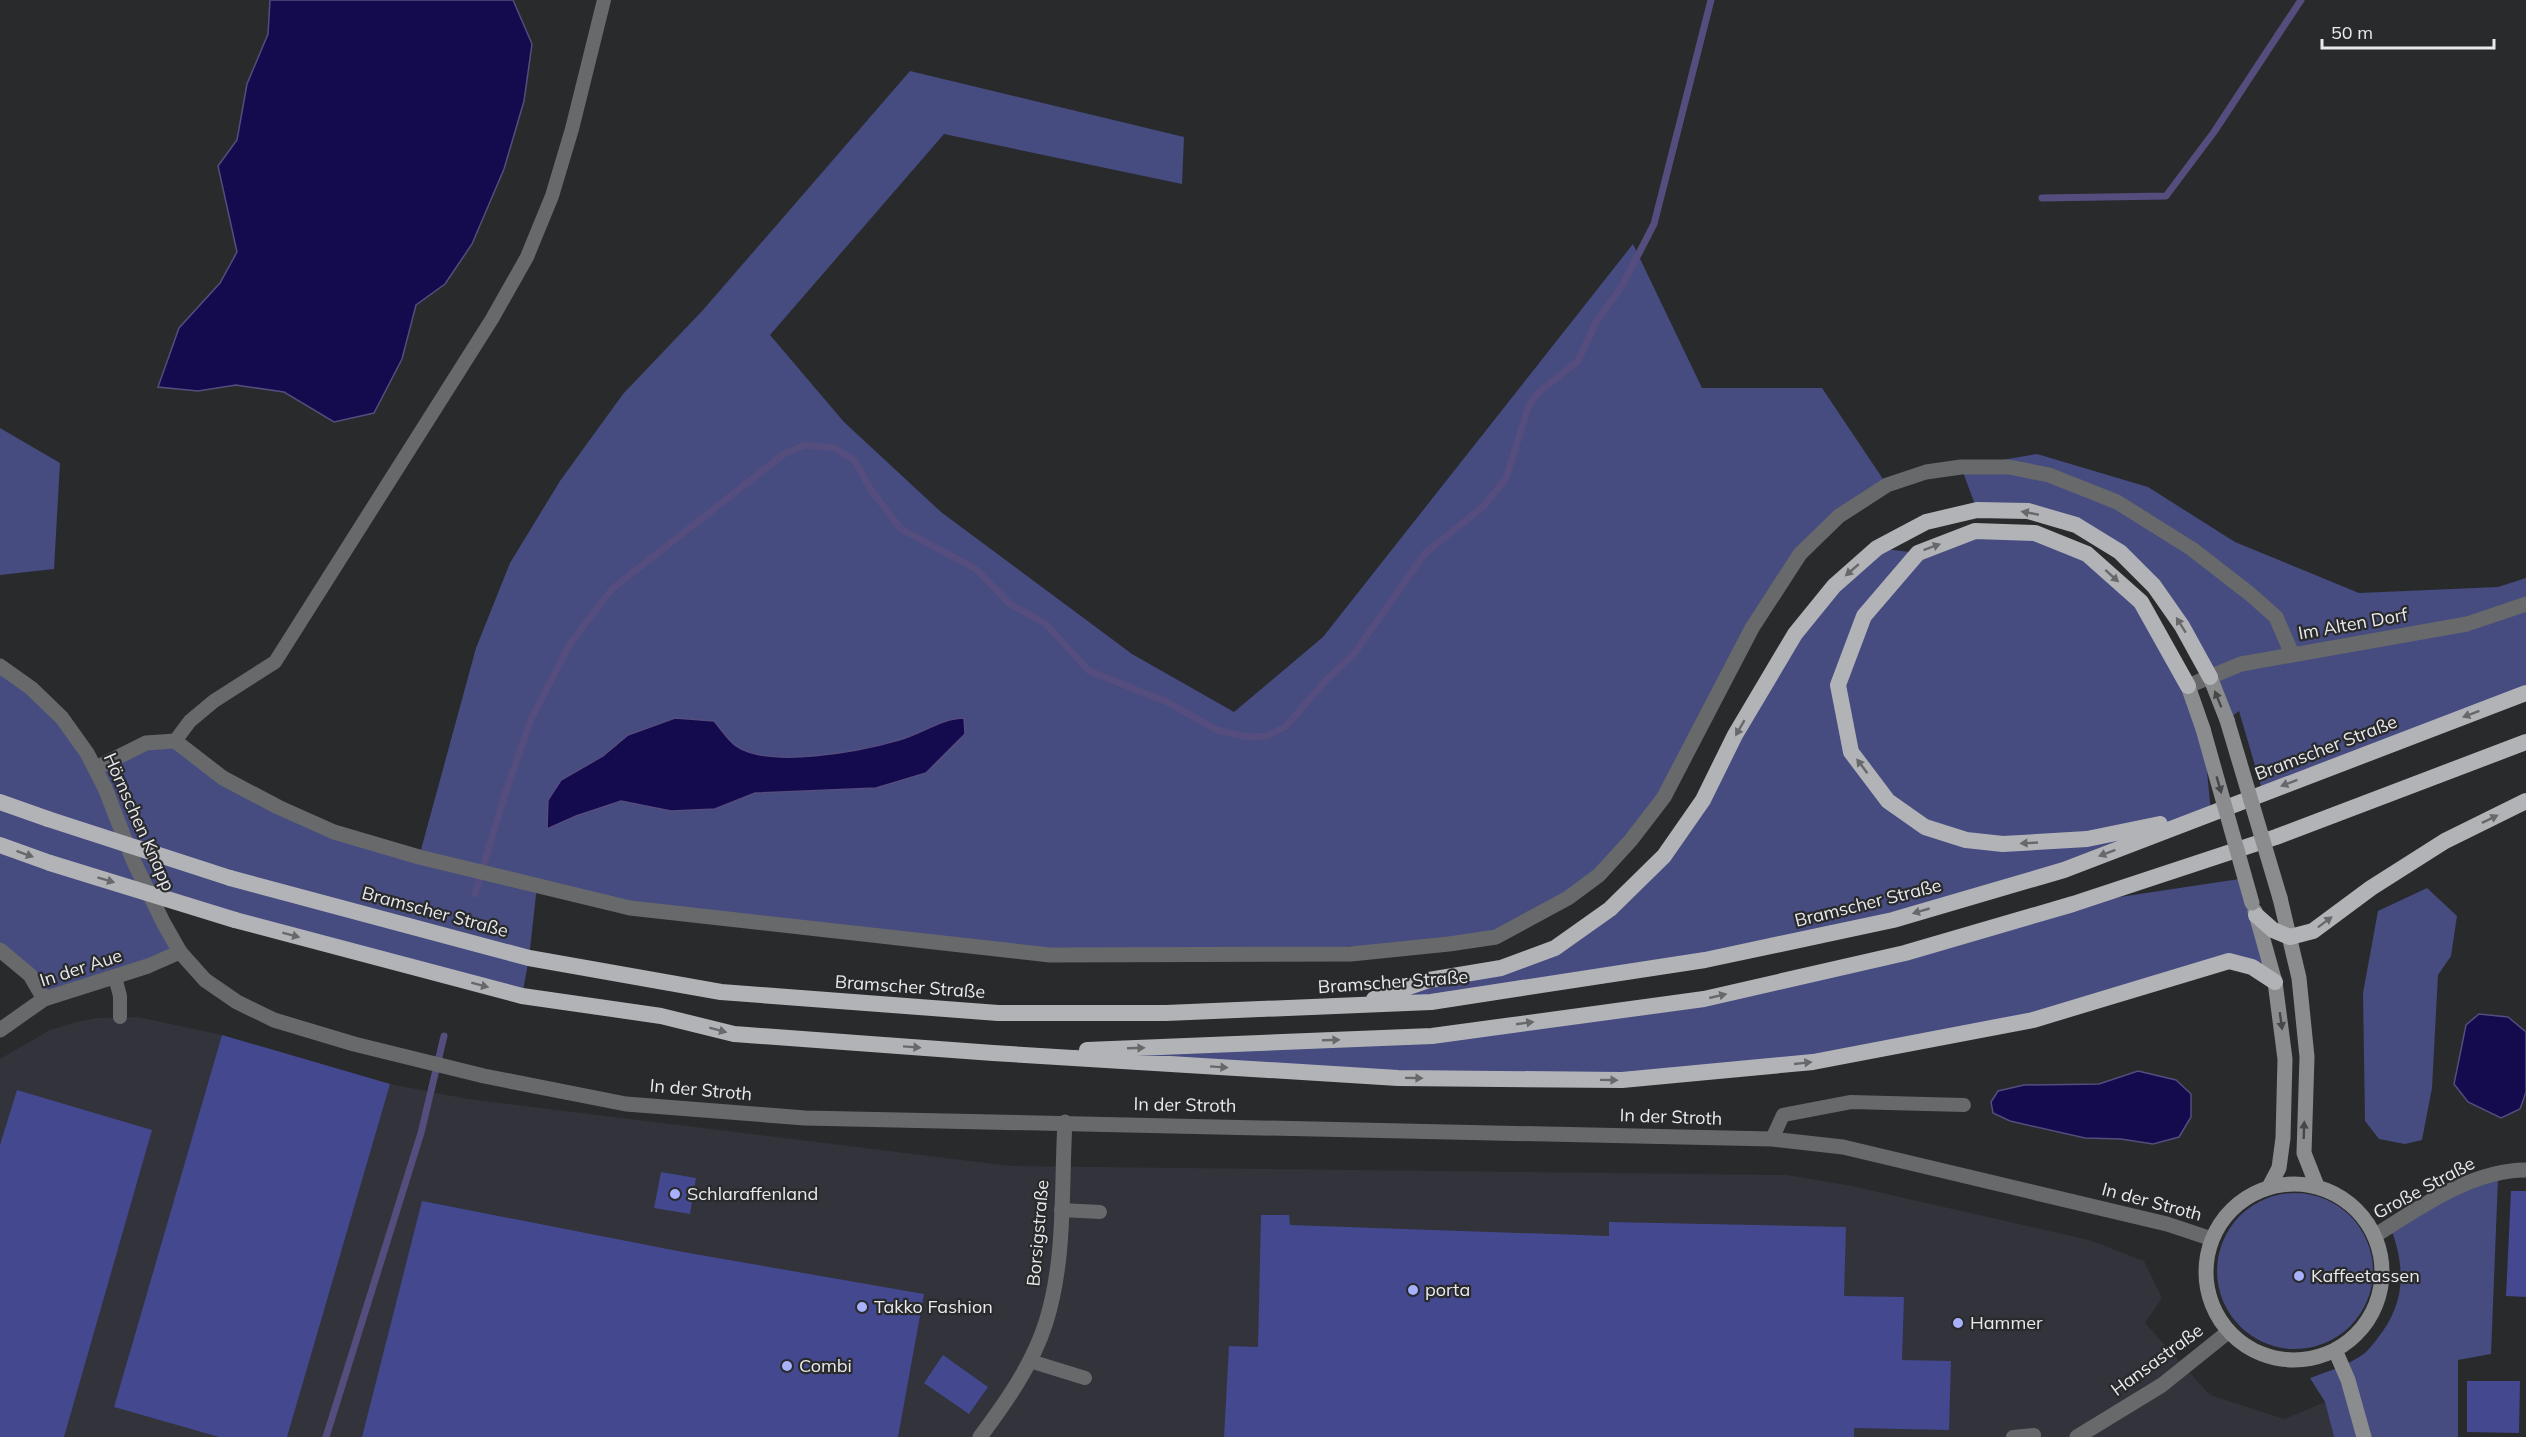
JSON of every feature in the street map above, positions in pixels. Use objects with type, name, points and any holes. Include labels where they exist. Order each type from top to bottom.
[{"type":"highway","points":[[1353,1006],[1429,980],[1501,968],[1555,948],[1610,909],[1664,856],[1703,800],[1735,735],[1795,634],[1834,586],[1877,548],[1926,522],[1977,510],[2028,511],[2076,525],[2120,552],[2154,586],[2182,626],[2210,677]]},
{"type":"highway","points":[[2188,686],[2141,602],[2087,554],[2035,533],[1975,531],[1918,553],[1864,616],[1838,686],[1851,752],[1888,801],[1925,827],[1966,840],[2003,844],[2087,840],[2211,813]]},
{"type":"highway","name":"Bramscher Straße","points":[[0,802],[230,878],[529,958],[721,992],[998,1013],[1166,1013],[1353,1006],[1431,1002],[1705,960],[1893,920],[2064,870],[2526,693]]},
{"type":"highway","points":[[993,1053],[1432,1036],[1704,999],[1905,953],[2073,904],[2276,837],[2526,742]]},
{"type":"highway","points":[[2254,909],[2273,930],[2290,937],[2313,931],[2371,888],[2445,841],[2526,801]]},
{"type":"highway","points":[[0,845],[50,863],[235,920],[522,996],[662,1016],[734,1034],[993,1053],[1398,1078],[1622,1080],[1813,1062],[2033,1020],[2229,961],[2252,967],[2275,982]]},
{"type":"main road","points":[[2210,677],[2227,720],[2280,898],[2299,978],[2307,1058],[2304,1153],[2317,1186]]},
{"type":"main road","points":[[2188,686],[2203,729],[2275,982],[2282,1024],[2285,1070],[2280,1158],[2279,1168],[2269,1187]]},
{"type":"main road","points":[[2282,1183],[2317,1186],[2338,1194],[2361,1212],[2376,1235],[2383,1265],[2381,1294],[2368,1321],[2349,1342],[2325,1355],[2300,1360],[2273,1358],[2249,1348],[2228,1332],[2214,1310],[2206,1285],[2206,1258],[2212,1239],[2231,1209],[2254,1192],[2282,1183]]},
{"type":"main road","points":[[2335,1350],[2348,1380],[2364,1437]]},
{"type":"street","points":[[96,768],[146,743],[175,741],[223,778],[287,812],[334,832],[481,872],[630,908],[1050,955],[1351,954],[1496,937],[1568,898],[1599,875],[1631,840],[1664,796],[1752,628],[1800,554],[1839,516],[1887,485],[1926,472],[1961,467],[2009,467],[2049,475],[2117,502],[2192,549],[2250,594],[2276,617],[2292,654]]},
{"type":"street","name":"Im Alten Dorf","points":[[2188,686],[2241,664],[2467,624],[2526,604]]},
{"type":"street","name":"Hörnschen Knapp","points":[[0,666],[31,688],[62,718],[96,768],[133,860],[180,952]]},
{"type":"street","points":[[0,950],[30,975],[44,999]]},
{"type":"street","name":"In der Aue","points":[[0,1030],[44,999],[148,966],[180,952]]},
{"type":"street","name":"In der Stroth","points":[[180,952],[205,980],[237,1002],[274,1020],[428,1064],[626,1104],[805,1118],[1772,1139],[1843,1147],[2167,1224],[2212,1239]]},
{"type":"street","name":"Borsigstraße","points":[[980,1437],[1004,1404],[1030,1361],[1046,1324],[1055,1286],[1062,1210],[1065,1122]]},
{"type":"street","name":"Große Straße","points":[[2376,1235],[2464,1184],[2493,1173],[2526,1170]]},
{"type":"street","name":"Hansastraße","points":[[2077,1437],[2162,1385],[2228,1332]]},
{"type":"lane","points":[[175,741],[190,721],[214,701],[275,662],[492,319],[526,257],[552,196],[572,129],[604,0]]},
{"type":"lane","points":[[115,977],[120,996],[120,1017]]},
{"type":"lane","points":[[1772,1139],[1783,1115],[1851,1102],[1964,1105]]},
{"type":"lane","points":[[1062,1210],[1100,1212]]},
{"type":"lane","points":[[1030,1361],[1085,1378]]},
{"type":"lane","points":[[2013,1437],[2034,1435]]},
{"type":"shaded area","points":[[270,0],[513,0],[532,44],[524,101],[504,169],[472,244],[445,284],[416,305],[402,359],[374,413],[334,422],[284,392],[236,385],[198,391],[158,387],[179,328],[220,283],[237,252],[218,166],[237,140],[247,84],[268,34]]},
{"type":"shaded area","points":[[910,71],[1184,137],[1182,184],[944,134],[770,335],[844,422],[941,512],[1132,654],[1234,712],[1323,637],[1633,244],[1702,388],[1822,388],[1887,485],[1800,554],[1631,840],[1533,919],[1449,944],[1050,955],[630,908],[537,886],[529,958],[522,996],[150,894],[180,952],[44,999],[0,950],[0,666],[31,688],[96,767],[175,741],[278,807],[419,857],[476,648],[510,563],[560,481],[623,394],[703,310]]},
{"type":"shaded area","points":[[0,428],[60,463],[54,569],[0,575]]},
{"type":"shaded area","points":[[2037,454],[2148,487],[2235,542],[2359,593],[2498,587],[2526,578],[2526,693],[2263,793],[2239,711],[2227,720],[2154,586],[2076,525],[1977,510],[1961,467]]},
{"type":"shaded area","points":[[1975,531],[2035,533],[2087,554],[2141,602],[2203,729],[2211,813],[2064,870],[1705,960],[1353,1006],[1555,948],[1664,856],[1795,634],[1877,548],[1918,553]]},
{"type":"shaded area","points":[[675,718],[714,721],[736,746],[751,753],[770,756],[816,756],[862,749],[899,740],[940,723],[964,718],[965,734],[926,773],[876,788],[755,793],[715,809],[671,811],[621,801],[576,816],[547,829],[548,800],[561,780],[603,756],[628,735]]},
{"type":"shaded area","points":[[2246,878],[2275,982],[2229,961],[2033,1020],[1813,1062],[1622,1080],[993,1053],[1432,1036],[1704,999],[2073,904]]},
{"type":"shaded area","points":[[2427,888],[2457,916],[2451,956],[2438,975],[2432,1088],[2422,1140],[2405,1144],[2379,1139],[2365,1121],[2363,993],[2378,911]]},
{"type":"shaded area","points":[[2479,1014],[2508,1017],[2526,1032],[2526,1092],[2520,1109],[2501,1118],[2468,1102],[2454,1084],[2466,1025]]},
{"type":"shaded area","points":[[138,1017],[222,1035],[390,1084],[468,1099],[1010,1166],[1787,1175],[1852,1186],[2089,1240],[2144,1261],[2162,1298],[2145,1323],[2210,1395],[2284,1419],[2325,1402],[2334,1437],[0,1437],[0,1059],[50,1030],[76,1022],[97,1018]]},
{"type":"shaded area","points":[[2138,1071],[2176,1080],[2191,1094],[2191,1117],[2179,1137],[2153,1144],[2121,1139],[2085,1138],[2010,1121],[1993,1113],[1991,1102],[1998,1091],[2024,1085],[2099,1084]]},
{"type":"shaded area","points":[[2498,1179],[2491,1354],[2458,1360],[2458,1437],[2334,1437],[2325,1402],[2310,1378],[2346,1364],[2365,1353],[2387,1326],[2398,1298],[2401,1271],[2390,1226],[2431,1202]]},
{"type":"shaded area","points":[[2295,1193],[2325,1199],[2350,1216],[2367,1241],[2373,1271],[2367,1301],[2350,1326],[2325,1343],[2295,1349],[2265,1343],[2240,1326],[2223,1301],[2217,1271],[2223,1241],[2240,1216],[2265,1199]]},
{"type":"building","points":[[222,1035],[390,1084],[287,1437],[219,1437],[114,1407]]},
{"type":"building","points":[[17,1090],[152,1130],[64,1437],[0,1437],[0,1145]]},
{"type":"building","points":[[661,1172],[696,1178],[690,1214],[654,1208]]},
{"type":"building","points":[[2511,1191],[2526,1191],[2526,1297],[2506,1296]]},
{"type":"building","points":[[422,1201],[683,1252],[924,1294],[898,1437],[362,1437]]},
{"type":"building","points":[[1261,1215],[1289,1215],[1290,1225],[1609,1236],[1609,1222],[1846,1227],[1844,1296],[1904,1297],[1902,1360],[1951,1361],[1949,1430],[1854,1428],[1854,1437],[1224,1437],[1229,1346],[1258,1347]]},
{"type":"building","points":[[943,1355],[988,1387],[969,1414],[924,1383]]},
{"type":"building","points":[[2467,1381],[2520,1381],[2519,1433],[2467,1432]]},
{"type":"waterway","points":[[475,894],[505,794],[531,719],[570,644],[612,589],[784,454],[805,445],[835,448],[855,461],[871,490],[901,529],[976,569],[1010,604],[1046,624],[1089,671],[1167,702],[1217,730],[1248,737],[1267,736],[1286,726],[1328,678],[1354,654],[1425,553],[1484,506],[1506,478],[1529,405],[1538,393],[1578,361],[1596,322],[1622,286],[1654,224],[1711,0]]},
{"type":"waterway","points":[[2042,198],[2166,196],[2214,132],[2301,0]]},
{"type":"waterway","points":[[326,1437],[421,1133],[444,1036]]},
{"type":"place","name":"Schlaraffenland","points":[[675,1194]]},
{"type":"place","name":"Kaffeetassen","points":[[2299,1276]]},
{"type":"place","name":"porta","points":[[1413,1290]]},
{"type":"place","name":"Takko Fashion","points":[[862,1307]]},
{"type":"place","name":"Hammer","points":[[1958,1323]]},
{"type":"place","name":"Combi","points":[[787,1366]]}]
